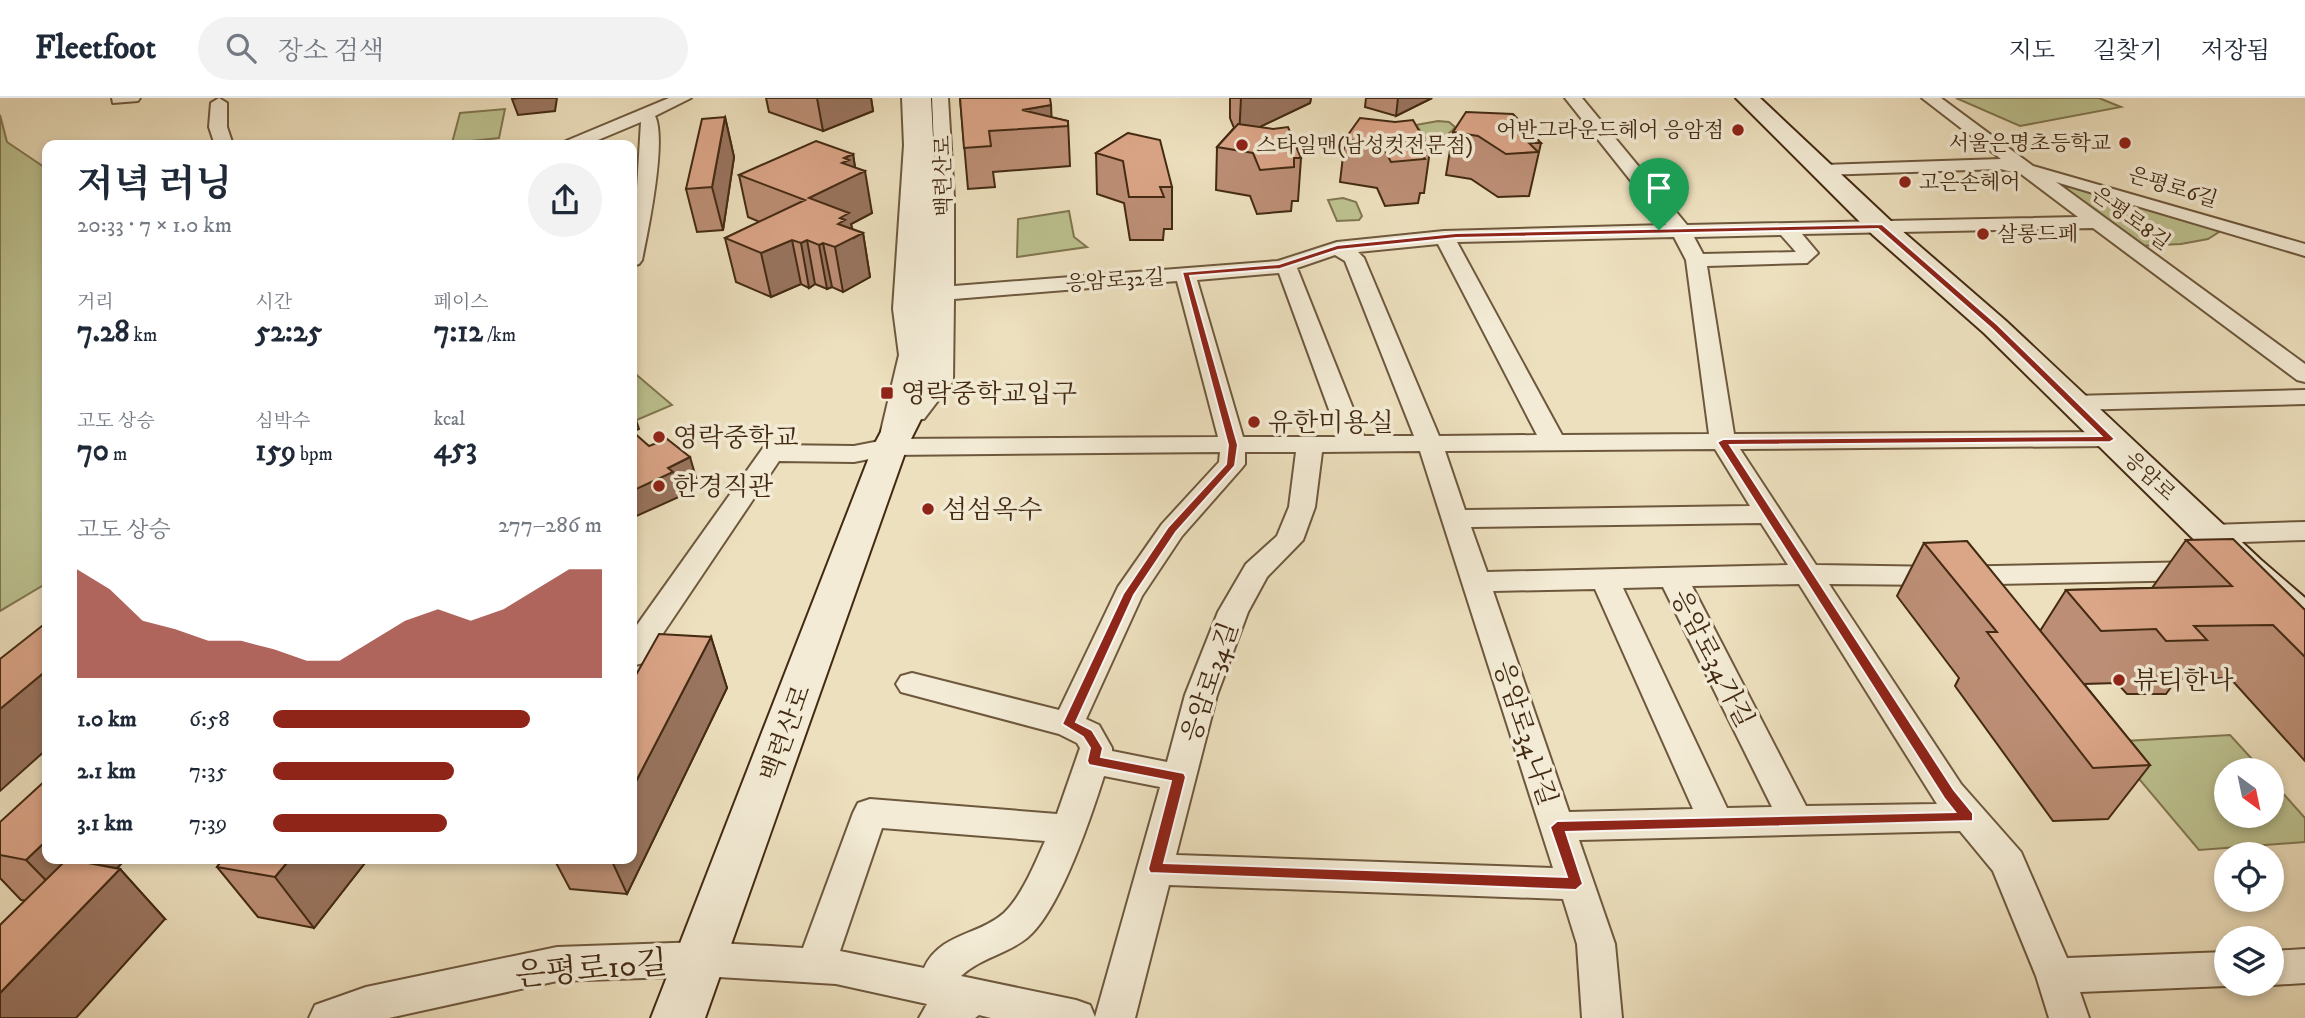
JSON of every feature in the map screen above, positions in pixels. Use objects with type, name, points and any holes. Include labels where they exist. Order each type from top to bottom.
[{"type":"main road","name":"백련산로","points":[[678,1018],[890,447],[929,371],[939,98]]},
{"type":"main road","name":"응암로","points":[[1747,98],[1880,226],[1995,327],[2246,569],[2305,620]]},
{"type":"street","points":[[584,140],[684,98]]},
{"type":"street","name":"백련산로","points":[[890,447],[910,355],[904,309],[914,145],[910,98]]},
{"type":"street","name":"백련산로","points":[[890,447],[941,381],[945,194],[939,98]]},
{"type":"street","points":[[1573,98],[1681,231],[1696,260],[1723,442],[1949,794],[2008,863],[2055,976],[2069,1018]]},
{"type":"street","name":"은평로8길","points":[[1930,98],[2305,375]]},
{"type":"street","points":[[219,103],[218,127],[222,140]]},
{"type":"street","points":[[637,234],[646,188],[650,128],[645,114]]},
{"type":"street","name":"은평로6길","points":[[1823,170],[2000,164],[2055,176],[2305,250]]},
{"type":"street","name":"응암로32길","points":[[943,293],[1286,265],[1337,248],[1444,237],[2097,222]]},
{"type":"street","points":[[1696,260],[1800,259],[1808,253],[1786,228]]},
{"type":"street","points":[[1444,237],[1554,443]]},
{"type":"street","points":[[1337,248],[1354,258],[1430,443]]},
{"type":"street","points":[[1286,265],[1354,444]]},
{"type":"street","points":[[1069,724],[1128,594],[1172,530],[1231,464],[1233,445],[1185,274]]},
{"type":"street","points":[[2072,403],[2305,397]]},
{"type":"street","points":[[637,648],[772,453],[854,454],[890,447],[2110,439]]},
{"type":"street","name":"응암로34나길","points":[[1430,443],[1596,944],[1602,1018]]},
{"type":"street","name":"응암로34길","points":[[1115,1018],[1200,695],[1233,612],[1256,571],[1289,540],[1302,507],[1310,444]]},
{"type":"street","points":[[1455,519],[1769,514]]},
{"type":"street","points":[[2211,534],[2305,531]]},
{"type":"street","points":[[1808,574],[1944,576],[2246,569]]},
{"type":"street","name":"응암로34가길","points":[[1796,821],[1673,578],[1808,574]]},
{"type":"street","points":[[1475,582],[1673,578]]},
{"type":"street","points":[[1605,579],[1717,823]]},
{"type":"street","points":[[912,684],[1069,724],[1088,734],[1096,748],[1068,829],[1032,906],[1017,925],[948,962],[937,1003],[975,997],[1076,1018]]},
{"type":"street","points":[[1093,761],[1179,777]]},
{"type":"street","points":[[816,966],[870,813],[1068,829]]},
{"type":"street","points":[[1557,827],[1968,817]]},
{"type":"street","points":[[1155,869],[1576,884]]},
{"type":"street","name":"은평로10길","points":[[330,1018],[366,1005],[557,964],[702,959],[836,967],[937,1003]]},
{"type":"street","points":[[2284,967],[2305,966]]},
{"type":"street","points":[[2055,976],[2214,969]]},
{"type":"green space","points":[[1956,98],[2099,98],[2121,107],[2020,126]]},
{"type":"green space","points":[[505,109],[499,138],[453,140],[460,113]]},
{"type":"green space","points":[[0,115],[7,142],[42,166],[42,586],[0,611]]},
{"type":"green space","points":[[1449,122],[1455,127],[1448,134],[1439,137],[1420,136],[1422,133],[1416,125]]},
{"type":"green space","points":[[2042,177],[2222,230],[2208,239],[2181,244],[2139,246]]},
{"type":"green space","points":[[1343,198],[1356,202],[1362,216],[1359,220],[1337,221],[1328,200]]},
{"type":"green space","points":[[1069,211],[1074,237],[1087,247],[1017,257],[1018,219]]},
{"type":"green space","points":[[637,375],[672,405],[637,420]]},
{"type":"green space","points":[[2230,735],[2251,758],[2214,758],[2214,828],[2284,828],[2284,794],[2305,818],[2305,842],[2214,842],[2214,849],[2199,850],[2108,742]]},
{"type":"building","points":[[960,98],[1050,98],[1051,105],[1022,110],[1068,121],[1068,126],[989,131],[991,146],[964,148]]},
{"type":"building","points":[[1466,112],[1513,114],[1541,143],[1529,143],[1538,152],[1506,154],[1478,136],[1453,132]]},
{"type":"building","points":[[725,117],[712,187],[686,189],[702,119]]},
{"type":"building","points":[[1360,118],[1395,122],[1413,120],[1430,150],[1419,151],[1425,159],[1391,162],[1382,145],[1345,139]]},
{"type":"building","points":[[1238,124],[1273,129],[1288,127],[1301,158],[1294,158],[1294,167],[1260,170],[1253,153],[1217,147]]},
{"type":"building","points":[[1128,133],[1160,140],[1172,187],[1160,187],[1164,197],[1129,197],[1123,161],[1096,153]]},
{"type":"building","points":[[816,141],[853,154],[844,158],[849,160],[842,163],[865,171],[809,198],[849,213],[840,218],[845,220],[838,224],[863,233],[835,247],[807,240],[801,243],[792,240],[761,253],[725,238],[805,200],[739,175]]},
{"type":"building","points":[[637,435],[649,446],[667,439],[690,457],[668,468],[673,472],[637,489]]},
{"type":"building","points":[[2233,539],[2305,610],[2305,657],[2273,625],[2194,626],[2207,640],[2166,641],[2156,629],[2101,631],[2066,590],[2232,586],[2186,540]]},
{"type":"building","points":[[1967,541],[2150,765],[2093,768],[1987,632],[1997,632],[1924,543]]},
{"type":"building","points":[[42,626],[42,674],[0,709],[0,659]]},
{"type":"building","points":[[659,634],[711,637],[637,779],[637,673]]},
{"type":"building","points":[[42,784],[42,845],[26,860],[0,855],[0,822]]},
{"type":"building","points":[[62,864],[94,864],[120,869],[0,993],[0,925]]},
{"type":"building","points":[[219,864],[286,864],[275,877],[217,867]]},
{"type":"place","name":"어반그라운드헤어 응암점","points":[[1738,130]]},
{"type":"place","name":"서울은명초등학교","points":[[2125,143]]},
{"type":"place","name":"스타일맨(남성컷전문점)","points":[[1242,145]]},
{"type":"place","name":"고은손헤어","points":[[1905,182]]},
{"type":"place","name":"살롱드페","points":[[1983,234]]},
{"type":"place","name":"영락중학교입구","points":[[887,393]]},
{"type":"place","name":"유한미용실","points":[[1254,422]]},
{"type":"place","name":"영락중학교","points":[[659,437]]},
{"type":"place","name":"한경직관","points":[[659,486]]},
{"type":"place","name":"섬섬옥수","points":[[928,509]]},
{"type":"place","name":"뷰티한나","points":[[2119,680]]},
{"type":"route","points":[[1880,226],[1995,327],[2110,439],[1723,442],[1949,794],[1968,817],[1557,827],[1576,884],[1155,869],[1179,777],[1093,761],[1096,748],[1088,734],[1069,724],[1091,669],[1128,594],[1172,530],[1231,464],[1233,445],[1185,274],[1280,267],[1337,248],[1456,236],[1659,230],[1880,226]]}]
